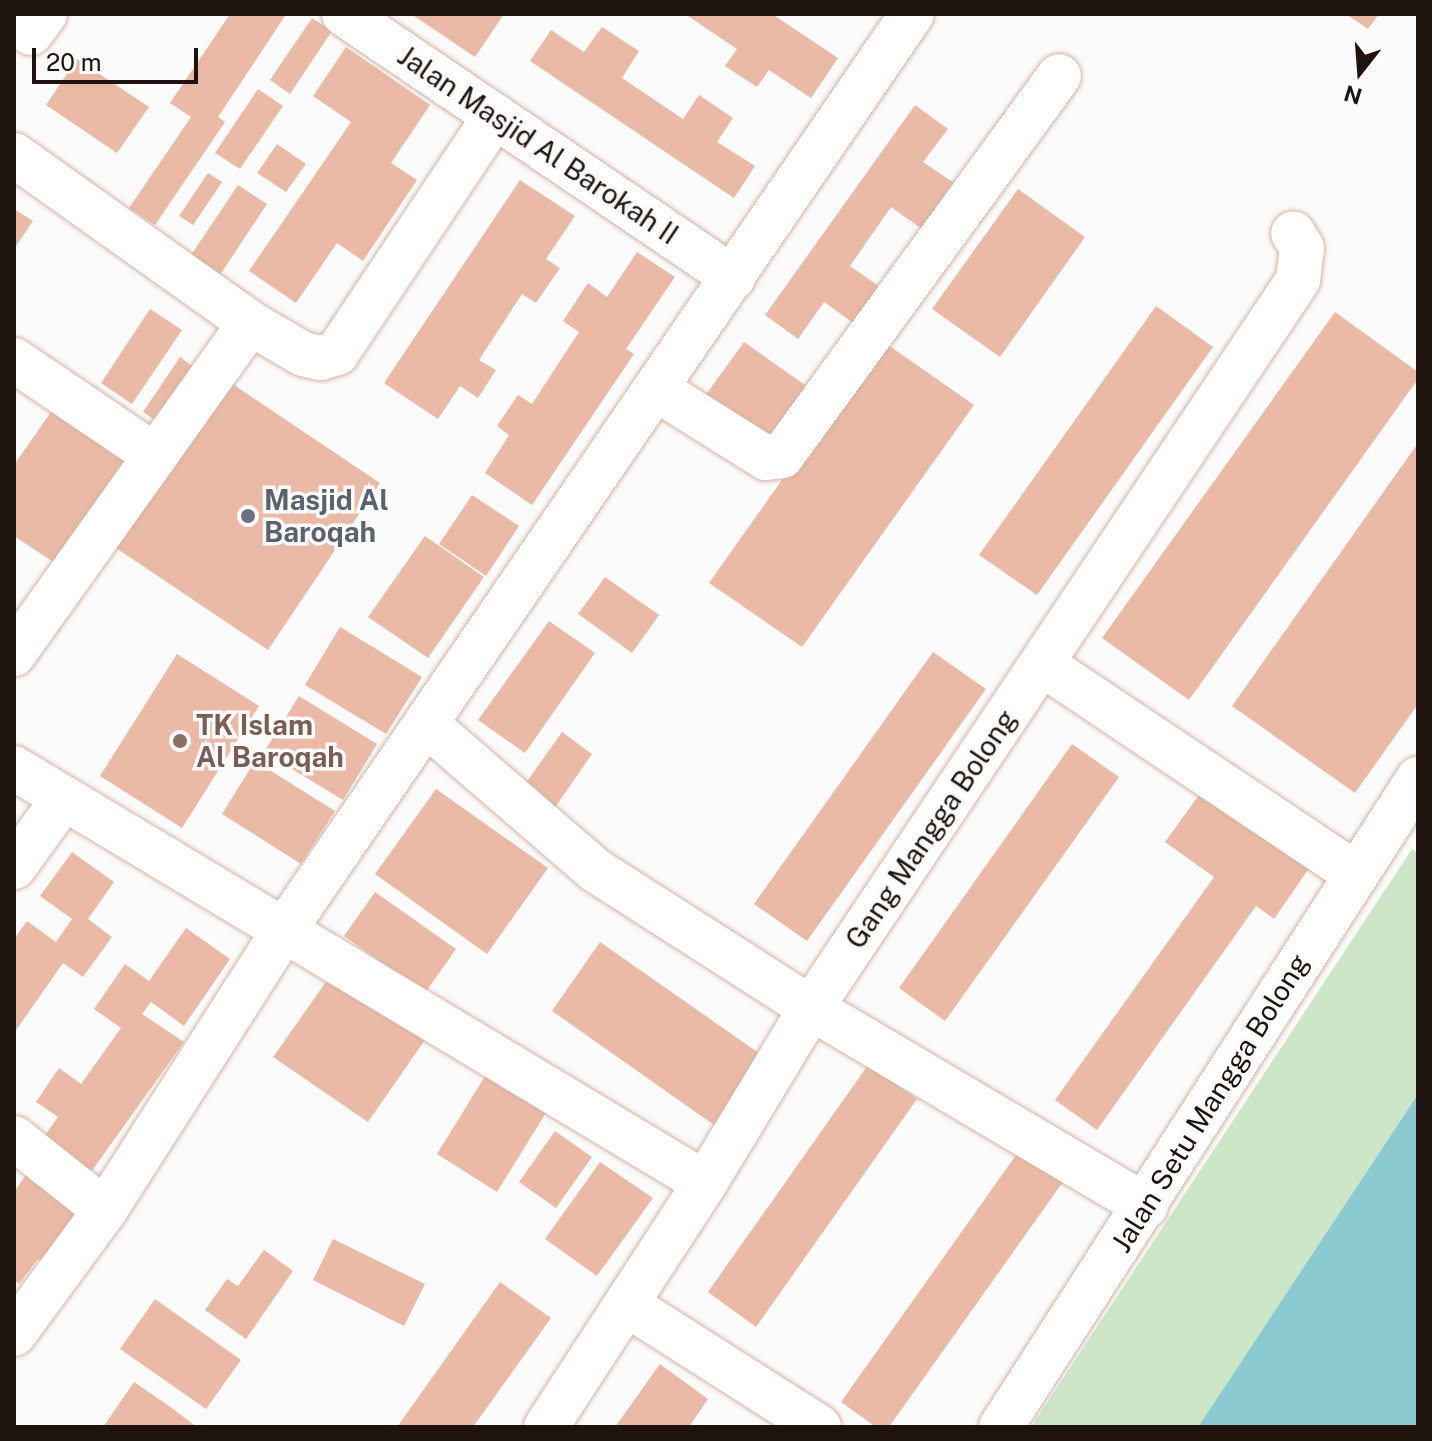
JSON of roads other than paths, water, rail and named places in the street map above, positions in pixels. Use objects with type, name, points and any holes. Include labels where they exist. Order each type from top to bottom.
[{"type":"street","name":"Jalan Masjid Al Barokah II","points":[[344,14],[733,277]]},
{"type":"street","points":[[14,1334],[105,1210],[285,929],[912,14]]},
{"type":"street","points":[[656,389],[766,458],[782,456],[1059,76]]},
{"type":"street","points":[[14,155],[250,323],[303,354],[321,358],[337,353],[495,116]]},
{"type":"street","name":"Gang Mangga Bolong","points":[[546,1427],[705,1183],[811,1008],[1298,280],[1302,248],[1293,233]]},
{"type":"street","points":[[14,654],[250,323]]},
{"type":"street","points":[[14,360],[156,456]]},
{"type":"street","points":[[1042,664],[1354,873]]},
{"type":"street","points":[[426,724],[595,870],[811,1008],[1146,1206]]},
{"type":"street","points":[[14,768],[705,1183]]},
{"type":"street","name":"Jalan Setu Mangga Bolong","points":[[1001,1427],[1146,1206],[1354,873],[1418,779]]},
{"type":"street","points":[[14,867],[64,798]]},
{"type":"street","points":[[14,1138],[105,1210]]},
{"type":"street","points":[[626,1304],[819,1427]]},
{"type":"water","points":[[1418,1094],[1418,1427],[1198,1427]]},
{"type":"place","name":"Masjid Al Baroqah","points":[[248,516]]},
{"type":"place","name":"TK Islam Al Baroqah","points":[[180,741]]}]
